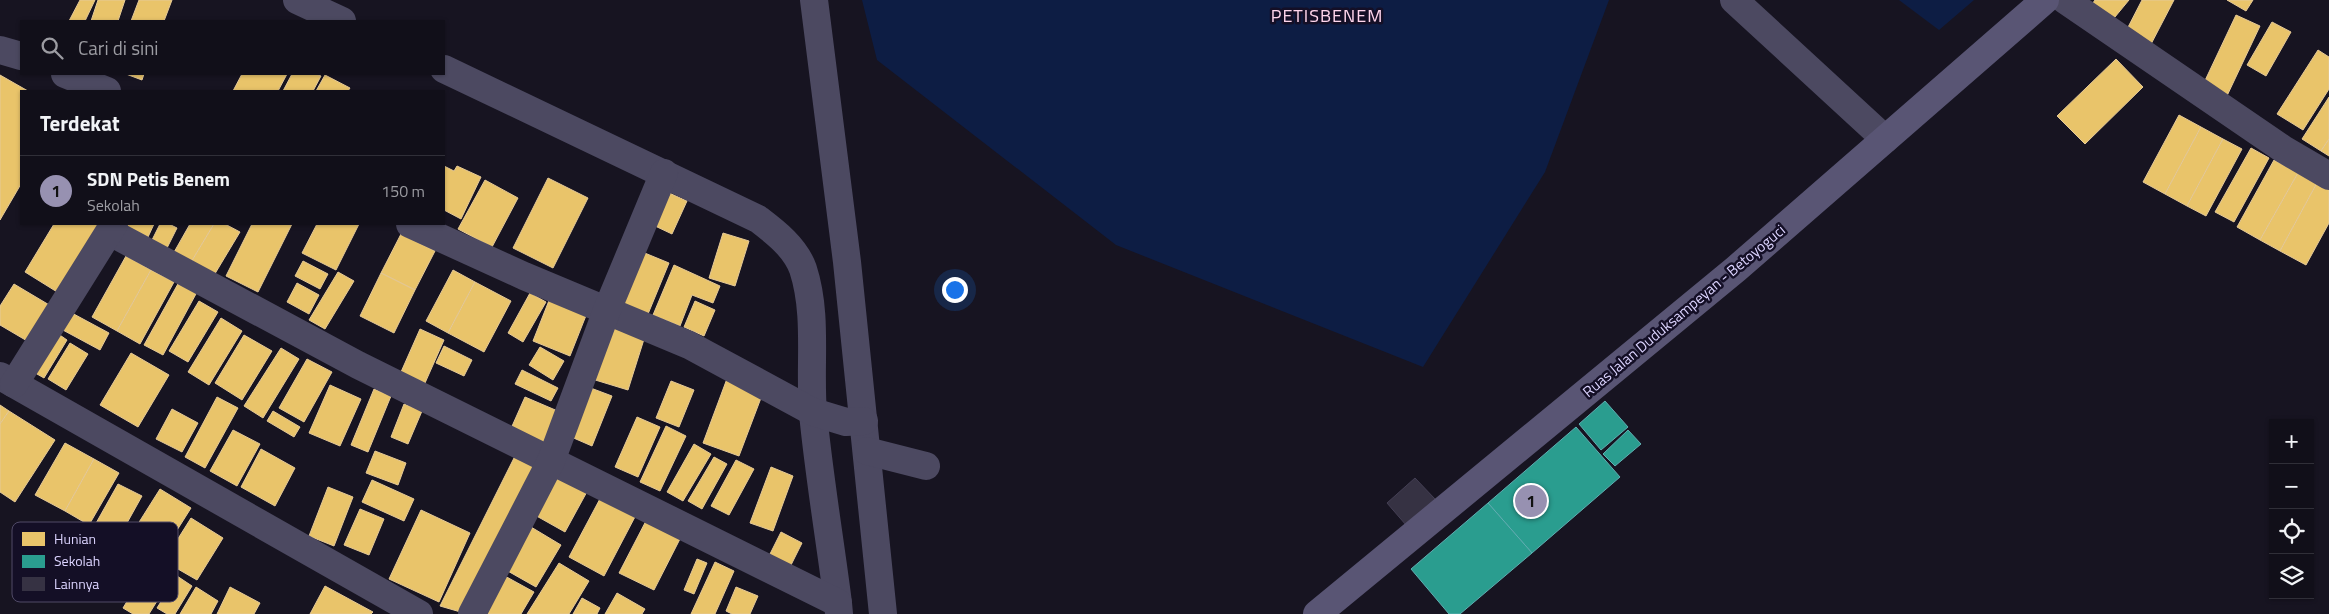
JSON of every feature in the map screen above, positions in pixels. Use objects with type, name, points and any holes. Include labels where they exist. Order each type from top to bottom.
[{"type":"main road","name":"Ruas Jalan Duduksampeyan - Betoyoguci","points":[[1317,614],[1736,269],[2045,0]]},
{"type":"street","points":[[297,0],[340,20]]},
{"type":"street","points":[[419,614],[7,380],[112,228],[358,365],[552,461],[838,608],[838,418],[832,130],[814,0]]},
{"type":"street","points":[[1734,0],[1886,139]]},
{"type":"street","points":[[2065,0],[2283,149],[2329,176]]},
{"type":"street","points":[[0,50],[20,56]]},
{"type":"street","points":[[445,69],[758,219],[780,236],[802,267],[838,418]]},
{"type":"street","points":[[67,75],[105,90]]},
{"type":"street","points":[[472,614],[552,461],[607,310],[664,173]]},
{"type":"street","points":[[412,225],[524,276],[689,345],[838,418],[867,451],[926,466]]},
{"type":"street","points":[[867,451],[883,614]]},
{"type":"water","points":[[862,0],[1609,0],[1545,172],[1423,367],[1116,245],[877,60]]},
{"type":"water","points":[[1899,0],[1974,0],[1939,30]]},
{"type":"building: Hunian","points":[[80,0],[95,0],[85,20],[70,20]]},
{"type":"building: Hunian","points":[[98,0],[125,0],[118,20],[91,20]]},
{"type":"building: Hunian","points":[[139,0],[172,0],[164,20],[131,20]]},
{"type":"building: Hunian","points":[[2095,0],[2129,0],[2110,23],[2090,7]]},
{"type":"building: Hunian","points":[[2142,0],[2174,0],[2149,48],[2124,35]]},
{"type":"building: Hunian","points":[[2227,0],[2253,0],[2246,11]]},
{"type":"building: Hunian","points":[[2236,15],[2260,26],[2225,100],[2201,89]]},
{"type":"building: Hunian","points":[[2272,22],[2291,32],[2266,76],[2247,65]]},
{"type":"building: Hunian","points":[[2318,50],[2329,57],[2329,89],[2303,130],[2277,114]]},
{"type":"building: Hunian","points":[[2116,59],[2143,87],[2085,144],[2057,116]]},
{"type":"building: Hunian","points":[[0,75],[26,90],[20,90],[20,186],[0,220]]},
{"type":"building: Hunian","points":[[129,75],[144,75],[142,80]]},
{"type":"building: Hunian","points":[[241,75],[286,75],[279,90],[234,90]]},
{"type":"building: Hunian","points":[[291,75],[321,76],[314,90],[284,90]]},
{"type":"building: Hunian","points":[[325,75],[350,88],[349,90],[317,90]]},
{"type":"building: Hunian","points":[[2329,97],[2329,139],[2321,151],[2302,139]]},
{"type":"building: Hunian","points":[[2179,115],[2201,127],[2165,194],[2143,182]]},
{"type":"building: Hunian","points":[[2201,127],[2223,139],[2187,206],[2165,194]]},
{"type":"building: Hunian","points":[[2223,139],[2242,149],[2206,216],[2187,206]]},
{"type":"building: Hunian","points":[[2329,139],[2329,156],[2321,151]]},
{"type":"building: Hunian","points":[[2251,148],[2269,158],[2234,222],[2215,212]]},
{"type":"building: Hunian","points":[[2274,160],[2298,173],[2260,240],[2237,227]]},
{"type":"building: Hunian","points":[[445,166],[454,171],[457,166],[481,177],[461,219],[445,211]]},
{"type":"building: Hunian","points":[[2298,173],[2317,183],[2280,251],[2260,240]]},
{"type":"building: Hunian","points":[[548,178],[588,198],[553,268],[513,248]]},
{"type":"building: Hunian","points":[[485,180],[518,198],[492,247],[458,229]]},
{"type":"building: Hunian","points":[[2317,183],[2329,190],[2329,223],[2306,265],[2280,251]]},
{"type":"building: Hunian","points":[[667,192],[687,201],[672,234],[653,225]]},
{"type":"building: Hunian","points":[[53,225],[104,225],[62,295],[25,272]]},
{"type":"building: Hunian","points":[[125,225],[154,225],[148,237]]},
{"type":"building: Hunian","points":[[160,225],[171,225],[177,228],[166,250],[151,242]]},
{"type":"building: Hunian","points":[[189,225],[213,225],[190,264],[173,254]]},
{"type":"building: Hunian","points":[[213,225],[227,225],[240,232],[213,277],[190,264]]},
{"type":"building: Hunian","points":[[252,225],[292,225],[258,292],[226,276]]},
{"type":"building: Hunian","points":[[316,225],[358,225],[336,270],[302,253]]},
{"type":"building: Hunian","points":[[723,233],[749,241],[735,286],[709,278]]},
{"type":"building: Hunian","points":[[401,234],[435,251],[415,290],[381,273]]},
{"type":"building: Hunian","points":[[635,249],[669,263],[648,314],[614,300]]},
{"type":"building: Hunian","points":[[126,256],[151,270],[117,331],[92,317]]},
{"type":"building: Hunian","points":[[303,261],[328,274],[320,289],[295,276]]},
{"type":"building: Hunian","points":[[674,265],[720,286],[713,303],[692,295],[680,326],[653,315]]},
{"type":"building: Hunian","points":[[151,270],[174,282],[140,344],[117,331]]},
{"type":"building: Hunian","points":[[453,270],[475,282],[448,333],[426,321]]},
{"type":"building: Hunian","points":[[338,272],[354,281],[325,329],[309,320]]},
{"type":"building: Hunian","points":[[381,273],[415,290],[394,333],[360,316]]},
{"type":"building: Hunian","points":[[179,282],[197,292],[163,355],[144,345]]},
{"type":"building: Hunian","points":[[475,282],[511,301],[484,352],[448,333]]},
{"type":"building: Hunian","points":[[297,283],[319,295],[309,314],[287,302]]},
{"type":"building: Hunian","points":[[14,284],[56,309],[34,345],[0,325],[0,306]]},
{"type":"building: Hunian","points":[[530,293],[546,302],[523,342],[508,333]]},
{"type":"building: Hunian","points":[[550,298],[587,313],[570,356],[533,341]]},
{"type":"building: Hunian","points":[[199,301],[218,312],[188,362],[169,351]]},
{"type":"building: Hunian","points":[[695,301],[715,310],[704,336],[684,327]]},
{"type":"building: Hunian","points":[[70,312],[109,333],[100,350],[61,329]]},
{"type":"building: Hunian","points":[[221,318],[242,331],[209,385],[188,372]]},
{"type":"building: Hunian","points":[[609,325],[645,336],[628,390],[592,379]]},
{"type":"building: Hunian","points":[[420,329],[444,340],[425,383],[401,372]]},
{"type":"building: Hunian","points":[[54,331],[67,340],[44,378],[30,370]]},
{"type":"building: Hunian","points":[[244,335],[272,351],[242,400],[215,383]]},
{"type":"building: Hunian","points":[[70,343],[88,354],[66,390],[48,379]]},
{"type":"building: Hunian","points":[[444,346],[472,360],[464,376],[436,363]]},
{"type":"building: Hunian","points":[[540,347],[564,361],[553,380],[529,365]]},
{"type":"building: Hunian","points":[[281,348],[299,359],[263,418],[244,406]]},
{"type":"building: Hunian","points":[[131,353],[169,375],[138,427],[100,405]]},
{"type":"building: Hunian","points":[[307,359],[332,372],[304,422],[279,408]]},
{"type":"building: Hunian","points":[[522,370],[558,388],[551,401],[515,384]]},
{"type":"building: Hunian","points":[[728,376],[764,390],[739,456],[703,443]]},
{"type":"building: Hunian","points":[[671,381],[694,390],[679,427],[656,418]]},
{"type":"building: Hunian","points":[[330,385],[361,399],[340,446],[309,433]]},
{"type":"building: Hunian","points":[[588,387],[612,396],[592,446],[569,436]]},
{"type":"building: Hunian","points":[[374,389],[391,396],[368,452],[351,445]]},
{"type":"building: Hunian","points":[[217,397],[238,408],[205,468],[185,457]]},
{"type":"building: Hunian","points":[[525,397],[560,412],[544,448],[509,433]]},
{"type":"building: Hunian","points":[[404,404],[422,411],[408,444],[391,437]]},
{"type":"building: Hunian","points":[[0,405],[9,411],[0,424]]},
{"type":"building: Hunian","points":[[172,409],[198,423],[182,452],[156,439]]},
{"type":"building: Hunian","points":[[9,411],[55,440],[15,502],[0,492],[0,424]]},
{"type":"building: Hunian","points":[[273,411],[300,427],[294,437],[267,421]]},
{"type":"building: Hunian","points":[[637,417],[660,427],[638,477],[615,467]]},
{"type":"building: Hunian","points":[[666,426],[686,436],[660,491],[640,482]]},
{"type":"building: Hunian","points":[[233,430],[260,444],[237,486],[210,471]]},
{"type":"building: Hunian","points":[[65,443],[94,459],[65,511],[35,495]]},
{"type":"building: Hunian","points":[[694,444],[711,454],[683,501],[667,492]]},
{"type":"building: Hunian","points":[[261,449],[295,468],[275,506],[241,487]]},
{"type":"building: Hunian","points":[[375,451],[406,463],[398,485],[366,473]]},
{"type":"building: Hunian","points":[[516,454],[535,463],[464,613],[440,606]]},
{"type":"building: Hunian","points":[[714,457],[727,464],[702,509],[688,501]]},
{"type":"building: Hunian","points":[[94,459],[119,473],[91,522],[84,522],[65,511]]},
{"type":"building: Hunian","points":[[736,460],[754,469],[729,515],[711,506]]},
{"type":"building: Hunian","points":[[771,467],[793,476],[773,531],[750,523]]},
{"type":"building: Hunian","points":[[557,470],[589,488],[565,532],[533,514]]},
{"type":"building: Hunian","points":[[372,480],[414,499],[404,521],[362,502]]},
{"type":"building: Hunian","points":[[118,484],[142,496],[128,522],[97,522]]},
{"type":"building: Hunian","points":[[328,487],[353,497],[334,546],[309,536]]},
{"type":"building: Hunian","points":[[160,489],[191,508],[178,529],[178,522],[139,522]]},
{"type":"building: Hunian","points":[[602,495],[637,513],[604,576],[569,557]]},
{"type":"building: Hunian","points":[[360,509],[384,519],[369,555],[344,545]]},
{"type":"building: Hunian","points":[[421,510],[470,533],[439,602],[389,579]]},
{"type":"building: Hunian","points":[[648,517],[682,535],[654,590],[619,573]]},
{"type":"building: Hunian","points":[[191,518],[223,538],[197,580],[178,569],[178,539]]},
{"type":"building: Hunian","points":[[531,527],[561,545],[536,587],[506,570]]},
{"type":"building: Hunian","points":[[781,532],[802,543],[790,567],[769,556]]},
{"type":"building: Hunian","points":[[697,559],[707,563],[694,594],[684,590]]},
{"type":"building: Hunian","points":[[715,562],[734,571],[715,614],[691,614]]},
{"type":"building: Hunian","points":[[559,563],[589,581],[569,614],[527,614]]},
{"type":"building: Hunian","points":[[503,575],[534,592],[521,614],[481,614]]},
{"type":"building: Hunian","points":[[178,577],[192,586],[175,614],[167,614],[157,608],[161,602],[178,602]]},
{"type":"building: Hunian","points":[[325,586],[373,612],[371,614],[310,614]]},
{"type":"building: Hunian","points":[[196,587],[218,601],[211,614],[180,614]]},
{"type":"building: Hunian","points":[[230,587],[260,603],[254,614],[217,614]]},
{"type":"building: Hunian","points":[[736,587],[758,596],[750,614],[732,614],[726,611]]},
{"type":"building: Hunian","points":[[617,593],[645,609],[642,614],[605,614]]},
{"type":"building: Hunian","points":[[582,598],[600,608],[597,614],[573,614]]},
{"type":"building: Hunian","points":[[127,602],[156,602],[149,614],[133,614],[123,608]]},
{"type":"building: Sekolah","points":[[1605,401],[1628,427],[1601,450],[1579,424]]},
{"type":"building: Sekolah","points":[[1576,427],[1620,477],[1532,553],[1488,503]]},
{"type":"building: Sekolah","points":[[1628,430],[1641,444],[1615,466],[1603,454]]},
{"type":"building: Sekolah","points":[[1488,503],[1532,553],[1460,614],[1449,614],[1411,569]]},
{"type":"building: Lainnya","points":[[1415,478],[1435,499],[1406,525],[1387,503]]},
{"type":"place","name":"SDN Petis Benem","points":[[1531,501]]},
{"type":"district","name":"PETISBENEM","points":[[1327,16]]}]
